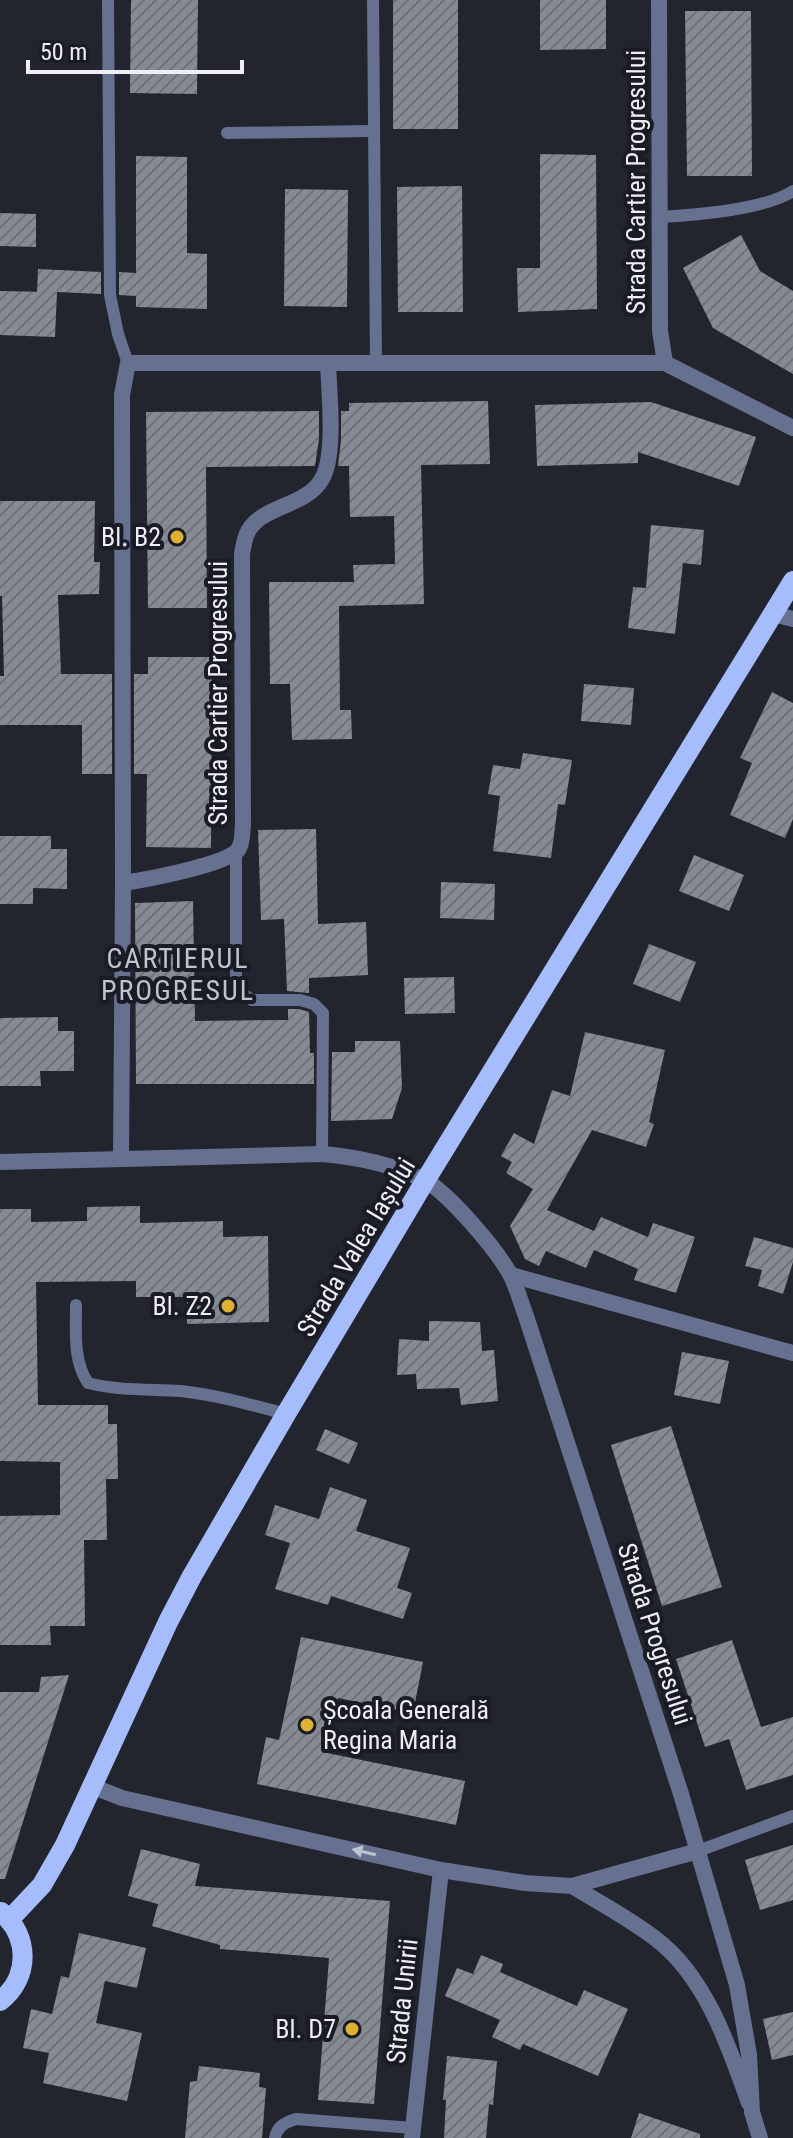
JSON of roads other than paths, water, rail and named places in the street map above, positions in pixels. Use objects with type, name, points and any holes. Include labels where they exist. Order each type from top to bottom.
[{"type":"main road","name":"Strada Valea Iașului","points":[[5,1915],[42,1885],[94,1787],[192,1576],[425,1181],[783,616],[793,581]]},
{"type":"main road","points":[[0,2001],[15,1985],[22,1969],[23,1952],[19,1934],[5,1915]]},
{"type":"street","name":"Strada Cartier Progresului","points":[[659,0],[660,331],[665,363]]},
{"type":"street","points":[[121,1159],[122,395],[128,363],[665,363],[793,428]]},
{"type":"street","name":"Strada Cartier Progresului","points":[[123,883],[217,862],[236,853],[241,845],[242,554],[246,534],[257,519],[310,494],[323,478],[330,457],[328,363]]},
{"type":"street","name":"Strada Progresului","points":[[0,1162],[322,1154],[353,1156],[425,1181],[454,1204],[485,1240],[511,1275],[568,1441],[698,1851],[737,1985],[749,2055],[752,2112],[760,2138]]},
{"type":"street","points":[[511,1275],[793,1353]]},
{"type":"street","points":[[94,1787],[122,1798],[441,1870],[525,1883],[572,1886],[698,1851]]},
{"type":"street","name":"Strada Unirii","points":[[413,2133],[441,1870]]},
{"type":"street","points":[[572,1886],[657,1939],[684,1967],[712,2010],[752,2112]]},
{"type":"lane","points":[[108,0],[110,295],[128,363]]},
{"type":"lane","points":[[373,0],[376,363]]},
{"type":"lane","points":[[227,133],[372,131]]},
{"type":"lane","points":[[661,217],[705,214],[782,198],[793,191]]},
{"type":"lane","points":[[236,853],[236,976],[240,992],[252,1000],[300,1000],[314,1004],[323,1013],[322,1154]]},
{"type":"lane","points":[[76,1305],[80,1371],[88,1383],[106,1388],[183,1392],[286,1414]]},
{"type":"lane","points":[[698,1851],[793,1816]]},
{"type":"lane","points":[[275,2138],[284,2123],[296,2119],[413,2133]]},
{"type":"place","name":"Bl. B2","points":[[177,537]]},
{"type":"place","name":"Bl. Z2","points":[[228,1306]]},
{"type":"place","name":"Școala Generală Regina Maria","points":[[307,1725]]},
{"type":"place","name":"Bl. D7","points":[[352,2029]]},
{"type":"district","name":"CARTIERUL PROGRESUL","points":[[178,974]]}]
